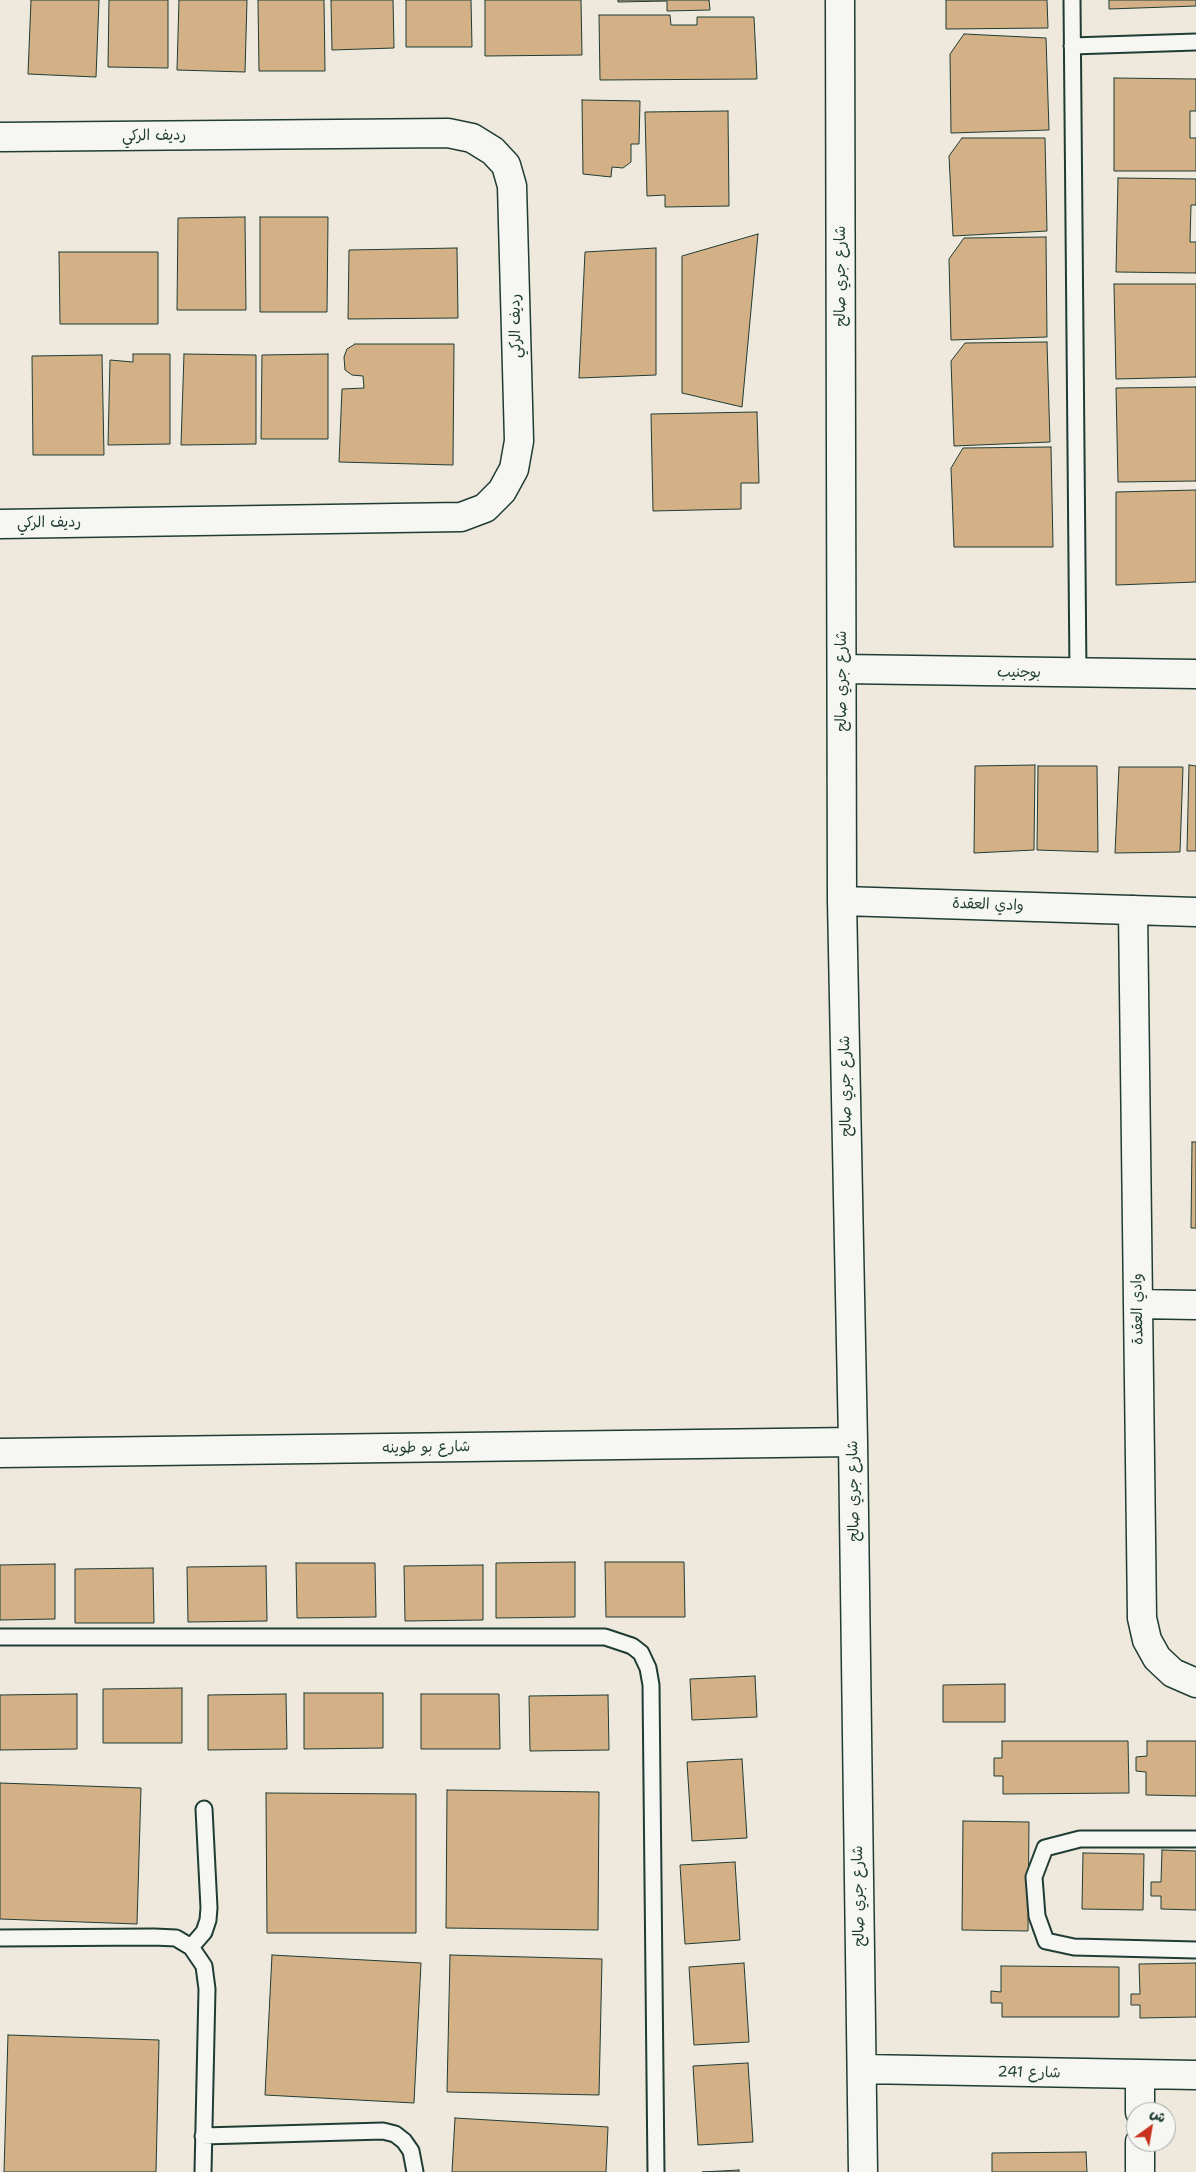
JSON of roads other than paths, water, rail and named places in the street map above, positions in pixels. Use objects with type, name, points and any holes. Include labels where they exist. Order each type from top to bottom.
[{"type":"street","name":"شارع جري صالح","points":[[840,0],[842,901],[853,1442],[863,2172]]},
{"type":"street","name":"رديف الركي","points":[[0,137],[448,133],[472,138],[493,150],[506,164],[512,186],[519,441],[514,469],[502,490],[485,508],[461,516],[0,524]]},
{"type":"street","name":"بوجنيب","points":[[842,669],[1078,674],[1196,674]]},
{"type":"street","name":"وادي العقدة","points":[[842,901],[1196,912]]},
{"type":"street","name":"وادي العقدة","points":[[1133,910],[1142,1618],[1147,1640],[1157,1658],[1173,1673],[1196,1683]]},
{"type":"street","points":[[1138,1304],[1196,1305]]},
{"type":"street","name":"شارع بو طوينه","points":[[0,1453],[853,1442]]},
{"type":"street","name":"شارع 241","points":[[862,2069],[1196,2075]]},
{"type":"street","points":[[1140,2075],[1140,2102]]},
{"type":"street","points":[[1140,2152],[1140,2172]]},
{"type":"lane","points":[[1072,0],[1078,674]]},
{"type":"lane","points":[[1072,46],[1196,42]]},
{"type":"lane","points":[[0,1637],[605,1637],[632,1646],[640,1653],[648,1668],[650,1685],[656,2172]]},
{"type":"lane","points":[[191,1947],[204,1932],[209,1908],[204,1809]]},
{"type":"lane","points":[[1196,1839],[1080,1839],[1045,1848],[1034,1876],[1037,1916],[1046,1941],[1074,1947],[1196,1950]]},
{"type":"lane","points":[[0,1938],[154,1936],[176,1938],[191,1947],[204,1966],[206,1989],[204,2172]]},
{"type":"lane","points":[[203,2136],[383,2131],[395,2134],[404,2141],[411,2151],[415,2172]]}]
